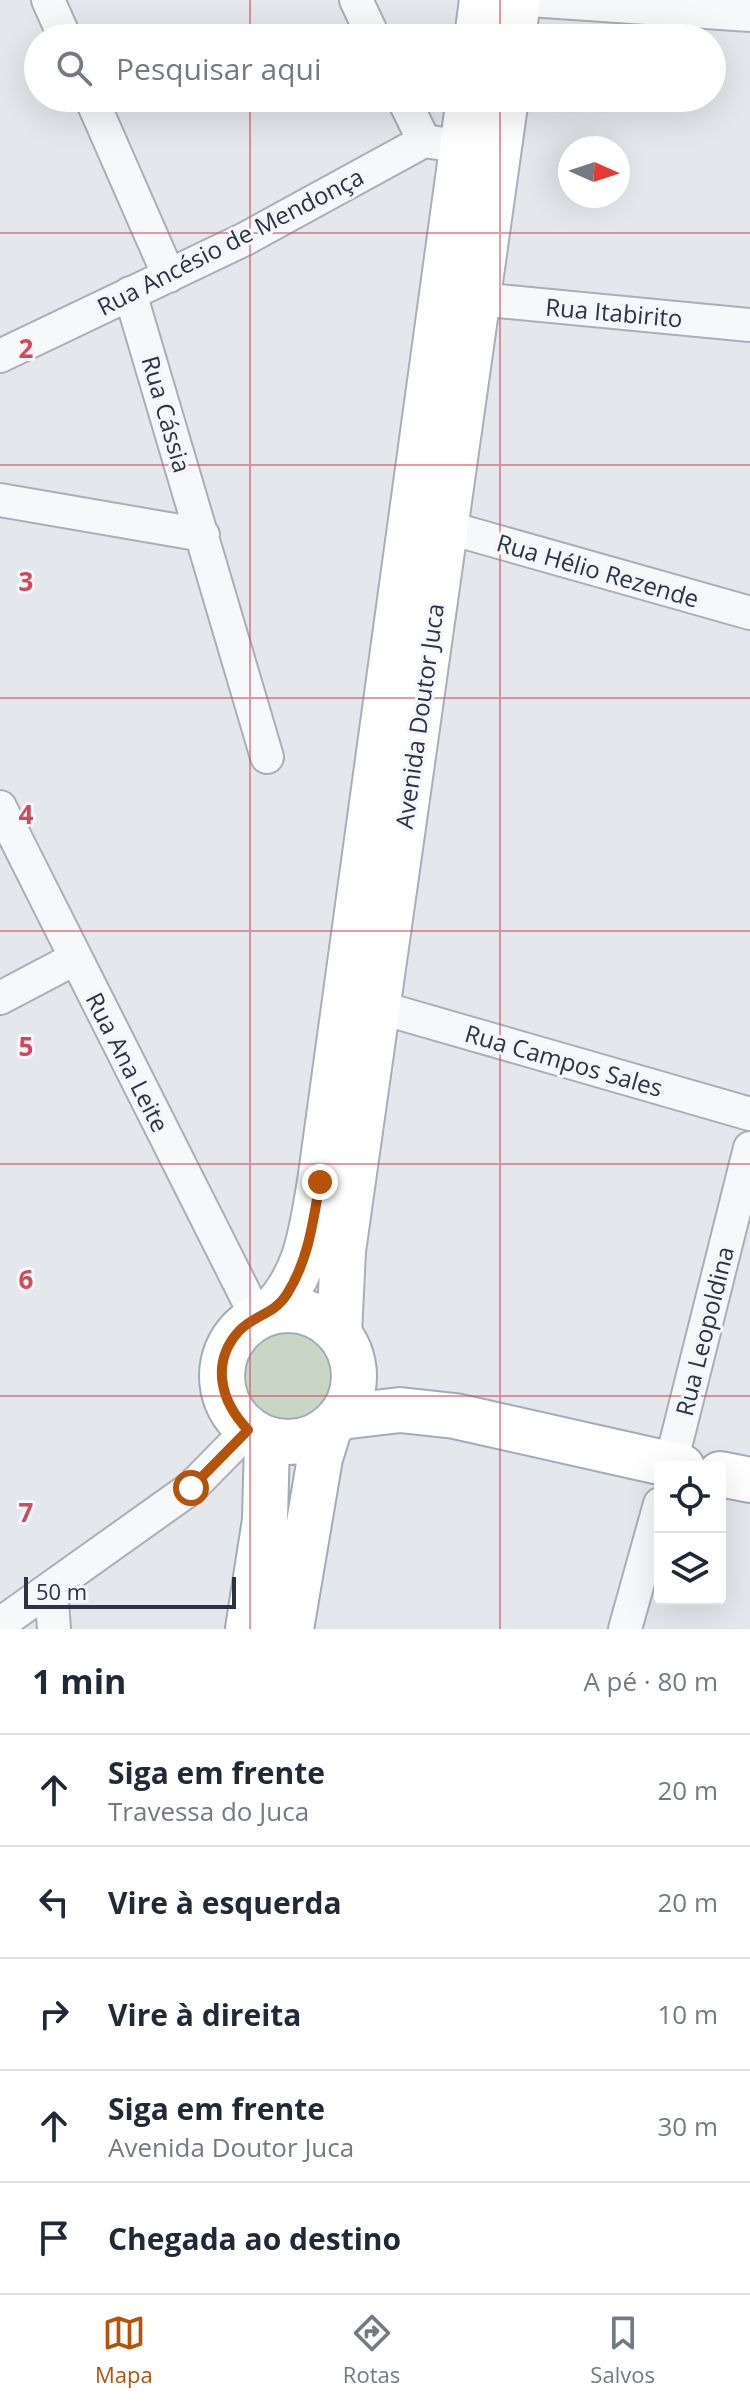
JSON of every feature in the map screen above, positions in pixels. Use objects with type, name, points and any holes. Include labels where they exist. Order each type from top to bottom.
[{"type":"main road","points":[[479,24],[482,0]]},
{"type":"main road","points":[[515,24],[518,0]]},
{"type":"main road","name":"Avenida Doutor Juca","points":[[264,1315],[287,1295],[307,1255],[320,1182],[467,112]]},
{"type":"main road","name":"Avenida Doutor Juca","points":[[344,1344],[343,1251],[478,299],[462,147],[493,112]]},
{"type":"main road","points":[[455,1416],[414,1395],[344,1344],[325,1321],[308,1313],[290,1310],[264,1315],[239,1331],[227,1350],[222,1371],[223,1393],[233,1414],[257,1435],[288,1443],[310,1439],[335,1423],[400,1410],[455,1416],[654,1471]]},
{"type":"main road","points":[[291,1629],[320,1458],[335,1423],[351,1397],[354,1375],[344,1344]]},
{"type":"main road","points":[[248,1629],[265,1520],[257,1435]]},
{"type":"main road","points":[[726,1475],[750,1480]]},
{"type":"street","points":[[48,0],[59,24]]},
{"type":"street","points":[[356,0],[367,24]]},
{"type":"street","points":[[529,0],[750,15]]},
{"type":"street","points":[[97,112],[169,276]]},
{"type":"street","points":[[420,112],[462,147]]},
{"type":"street","name":"Rua Ancésio de Mendonça","points":[[0,356],[245,239],[462,147]]},
{"type":"street","name":"Rua Cássia","points":[[130,293],[267,757]]},
{"type":"street","name":"Rua Itabirito","points":[[478,299],[750,325]]},
{"type":"street","points":[[0,500],[203,535]]},
{"type":"street","name":"Rua Hélio Rezende","points":[[446,527],[750,613]]},
{"type":"street","name":"Rua Ana Leite","points":[[0,807],[264,1315]]},
{"type":"street","points":[[0,998],[76,958]]},
{"type":"street","name":"Rua Campos Sales","points":[[378,1007],[750,1114]]},
{"type":"street","name":"Rua Leopoldina","points":[[675,1461],[750,1148]]},
{"type":"street","points":[[0,1624],[191,1488],[257,1435]]},
{"type":"street","name":"Rua Leopoldina","points":[[625,1629],[654,1533]]},
{"type":"street","points":[[51,1589],[54,1629]]},
{"type":"green space","points":[[288,1328],[306,1332],[322,1342],[332,1358],[336,1376],[332,1394],[322,1410],[306,1420],[288,1424],[270,1420],[254,1410],[244,1394],[240,1376],[244,1358],[254,1342],[270,1332]]},
{"type":"route","points":[[191,1488],[248,1430],[233,1414],[223,1393],[222,1371],[227,1350],[239,1331],[271,1312],[287,1295],[307,1255],[320,1182]]}]
